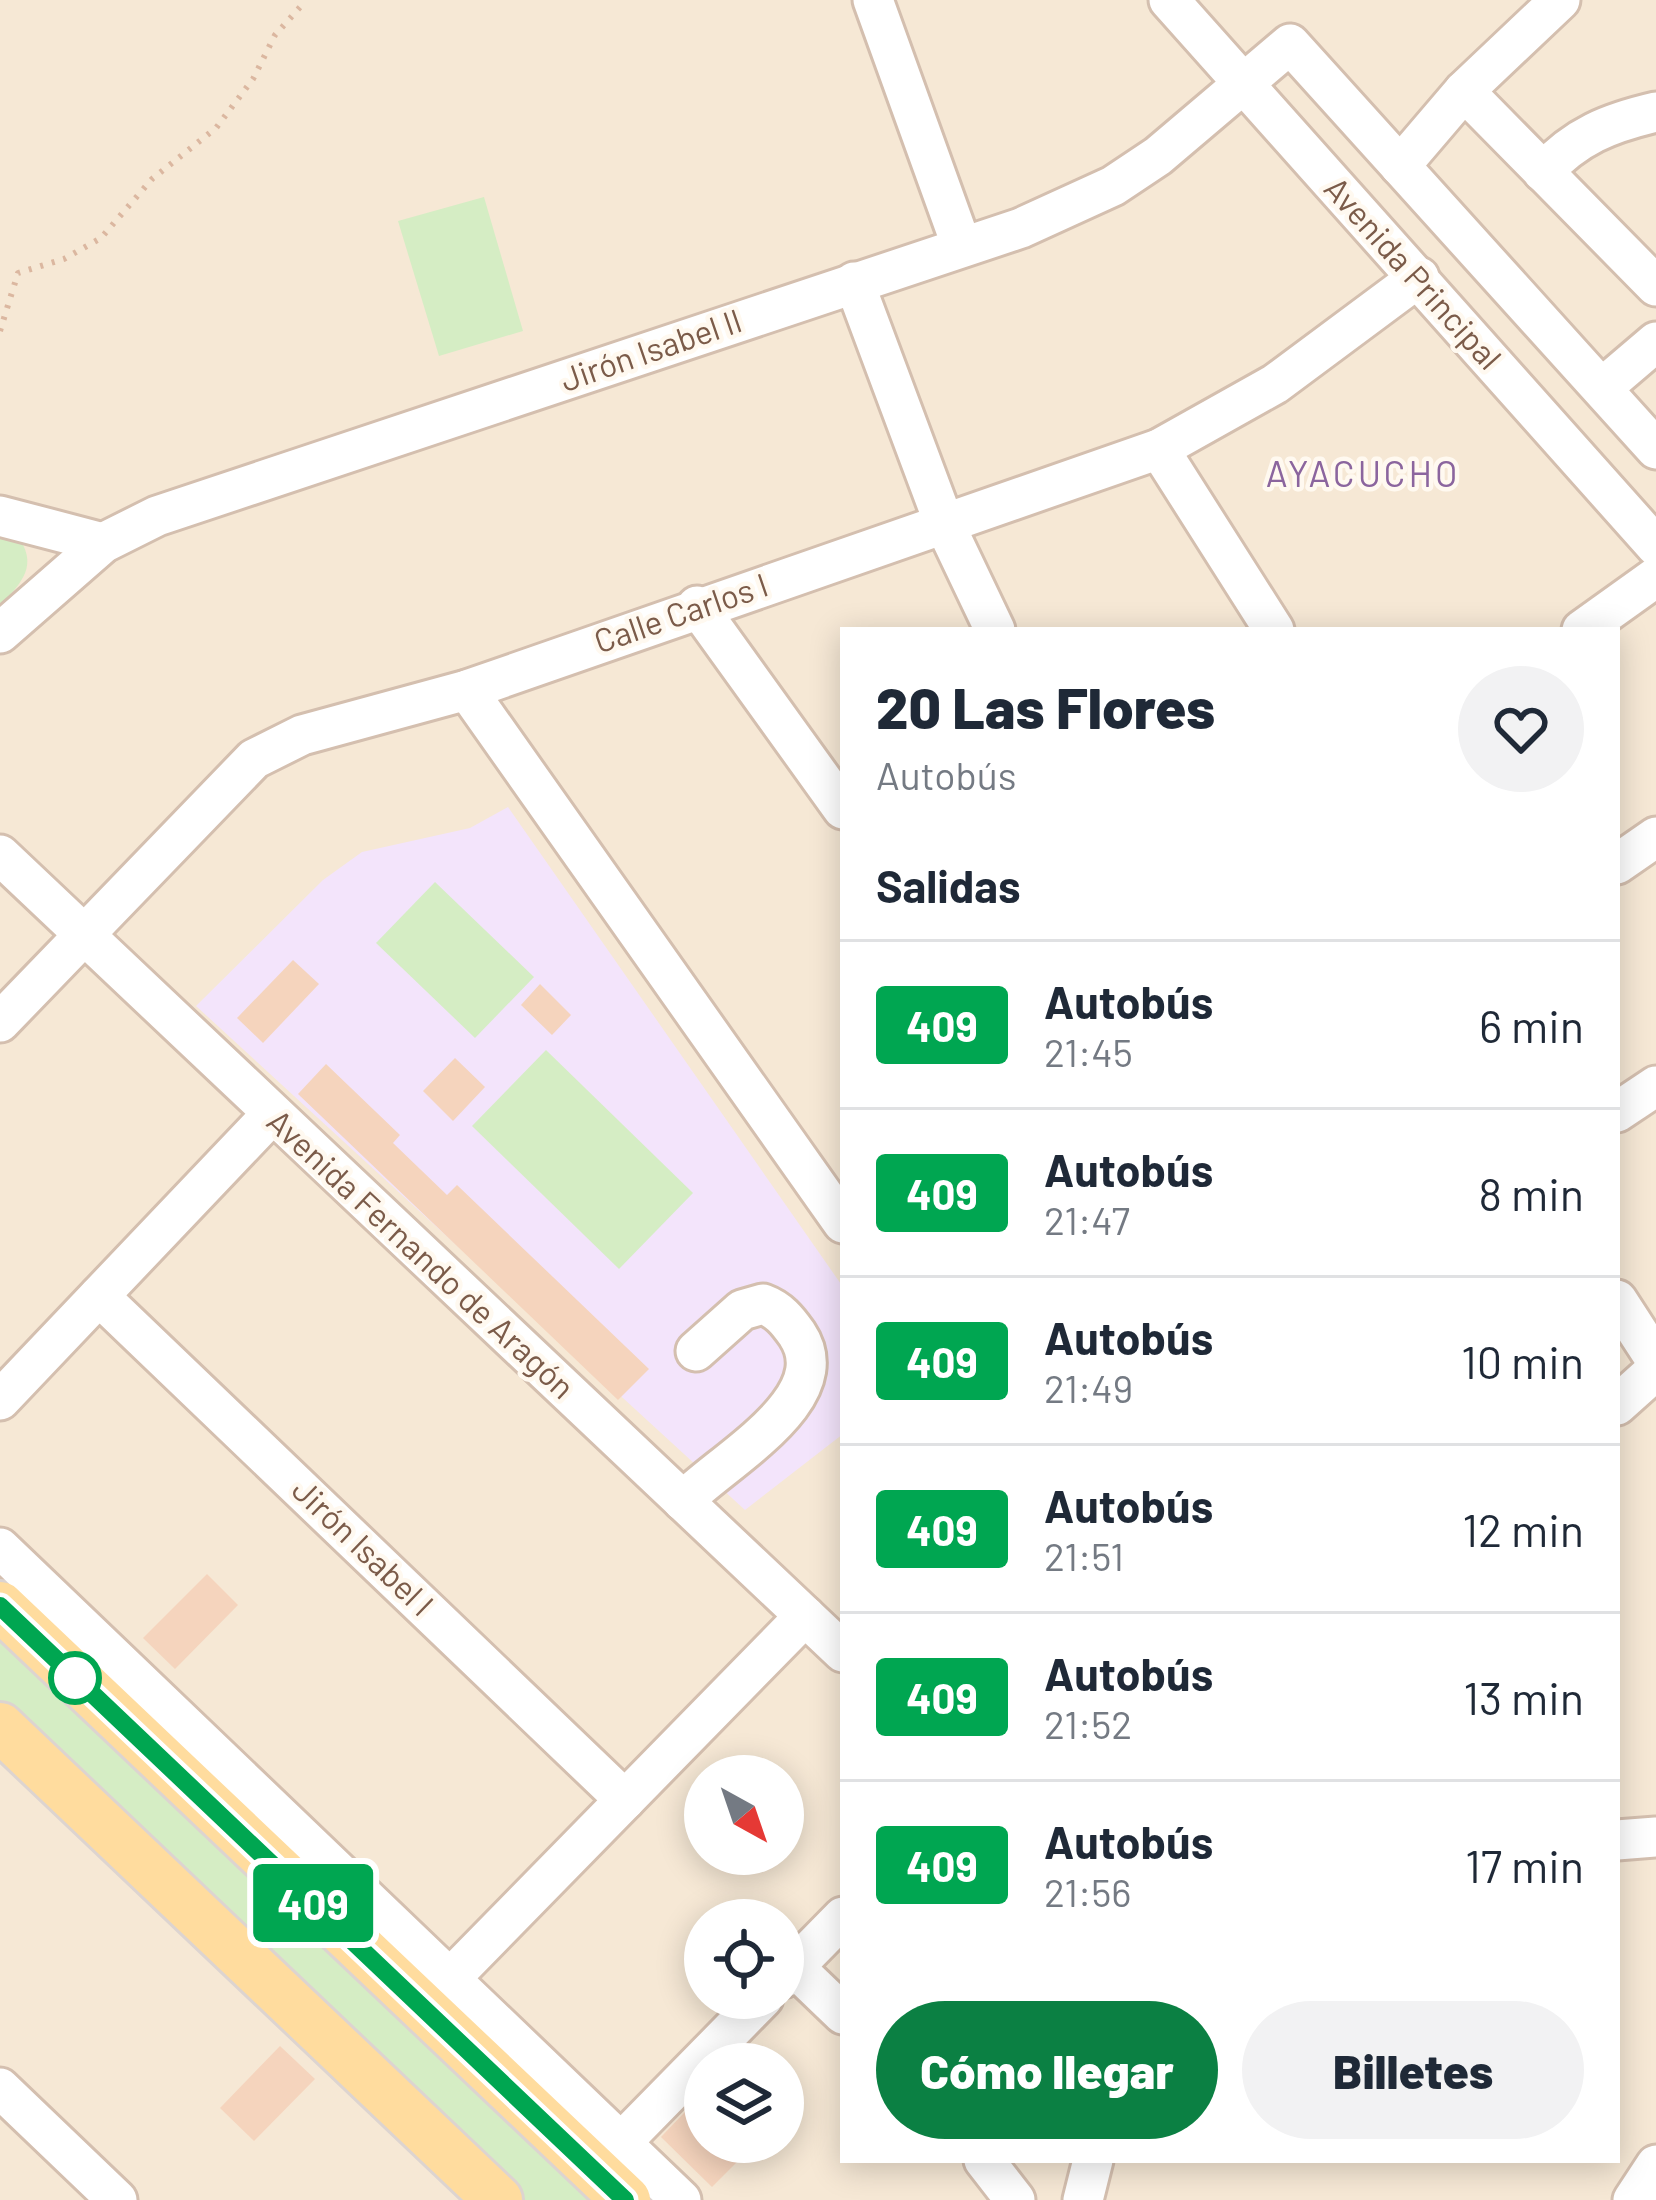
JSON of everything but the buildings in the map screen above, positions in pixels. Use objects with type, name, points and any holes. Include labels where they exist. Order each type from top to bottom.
[{"type":"main road","points":[[0,1606],[436,1993],[614,2171]]},
{"type":"main road","points":[[0,1727],[498,2200]]},
{"type":"street","points":[[873,0],[962,247]]},
{"type":"street","name":"Avenida Principal","points":[[1169,0],[1656,546]]},
{"type":"street","points":[[1400,166],[1464,91],[1560,0]]},
{"type":"street","name":"Jirón Isabel II","points":[[0,633],[104,543],[157,516],[1021,228],[1113,186],[1158,156],[1290,44]]},
{"type":"street","name":"Avenida Principal","points":[[1290,44],[1656,449]]},
{"type":"street","points":[[1464,91],[1656,286]]},
{"type":"street","points":[[1543,172],[1565,148],[1608,123],[1656,112]]},
{"type":"street","name":"Calle Carlos I","points":[[0,1022],[254,759],[340,723],[467,690],[697,606],[1159,449],[1275,384],[1419,277]]},
{"type":"street","points":[[854,282],[944,523],[994,627]]},
{"type":"street","points":[[1602,388],[1656,342]]},
{"type":"street","points":[[1159,449],[1272,627]]},
{"type":"street","points":[[0,516],[104,543]]},
{"type":"street","points":[[1586,627],[1656,577]]},
{"type":"street","points":[[697,606],[840,805]]},
{"type":"street","points":[[467,690],[829,1174],[840,1212]]},
{"type":"street","points":[[1620,862],[1656,837]]},
{"type":"street","name":"Avenida Fernando de Aragón","points":[[0,855],[271,1115],[476,1300],[840,1649]]},
{"type":"street","points":[[1620,1110],[1656,1086]]},
{"type":"street","points":[[0,1400],[271,1115]]},
{"type":"street","name":"Jirón Isabel I","points":[[99,1296],[625,1800]]},
{"type":"street","points":[[682,1501],[794,1403],[808,1370],[803,1343],[792,1327],[763,1304],[742,1310],[696,1351]]},
{"type":"street","points":[[1620,1305],[1656,1360]]},
{"type":"street","points":[[1620,1402],[1656,1370]]},
{"type":"street","points":[[0,1548],[436,1993],[805,1616]]},
{"type":"street","points":[[1620,1840],[1656,1837]]},
{"type":"street","points":[[804,1957],[840,1921]]},
{"type":"street","points":[[804,1984],[840,2012]]},
{"type":"street","points":[[681,2200],[614,2171],[746,2019]]},
{"type":"street","points":[[0,2088],[117,2200]]},
{"type":"street","points":[[986,2163],[1015,2200]]},
{"type":"street","points":[[1083,2200],[1092,2163]]},
{"type":"street","points":[[1633,2200],[1656,2164]]},
{"type":"path","points":[[0,331],[18,273],[64,259],[101,238],[152,179],[216,128],[253,79],[275,35],[302,5]]},
{"type":"shaded area","points":[[0,0],[1656,0],[1656,2200],[0,2200]]},
{"type":"shaded area","points":[[508,807],[840,1283],[840,1436],[745,1510],[196,1006],[323,880],[362,852],[470,828]]},
{"type":"green space","points":[[484,197],[523,331],[439,356],[398,221]]},
{"type":"green space","points":[[0,530],[16,534],[27,564],[21,581],[0,606]]},
{"type":"green space","points":[[435,882],[534,977],[475,1038],[376,943]]},
{"type":"green space","points":[[546,1050],[693,1193],[619,1269],[472,1126]]},
{"type":"green space","points":[[0,1625],[598,2200],[520,2200],[0,1708]]},
{"type":"bus line","name":"409","points":[[0,1606],[625,2200]]},
{"type":"district","name":"AYACUCHO","points":[[1363,474]]}]
